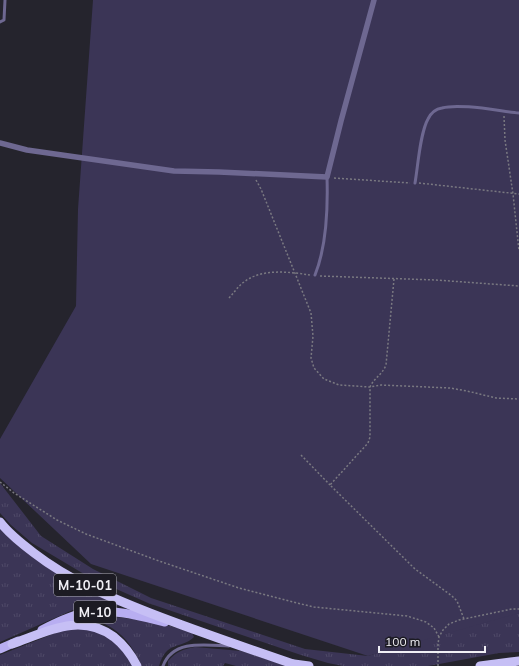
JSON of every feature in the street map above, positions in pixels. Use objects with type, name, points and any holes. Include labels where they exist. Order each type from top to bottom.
[{"type":"highway","name":"М-10-01","points":[[0,522],[24,546],[71,578],[122,602],[184,626]]},
{"type":"highway","points":[[12,644],[66,626],[84,624],[105,631],[125,647],[133,658],[136,666]]},
{"type":"highway","name":"М-10","points":[[184,626],[297,665]]},
{"type":"highway","points":[[480,666],[519,661]]},
{"type":"highway","points":[[297,665],[309,666]]},
{"type":"main road","name":"М-10","points":[[0,649],[65,619],[86,613],[111,612],[128,614],[184,626]]},
{"type":"street","points":[[0,143],[27,150],[174,171],[327,177],[374,0]]},
{"type":"lane","points":[[0,22],[4,20],[5,0]]},
{"type":"lane","points":[[415,183],[424,128],[428,118],[434,111],[442,108],[455,107],[519,113]]},
{"type":"lane","points":[[315,276],[319,266],[328,208],[327,177]]},
{"type":"lane","points":[[163,666],[171,653],[186,646],[197,644],[241,646]]},
{"type":"path","points":[[504,111],[505,140],[519,251]]},
{"type":"path","points":[[251,174],[261,189],[312,313],[313,336],[311,358],[314,368],[324,379],[339,385],[450,388],[496,398],[519,399]]},
{"type":"path","points":[[513,194],[519,194]]},
{"type":"path","points":[[229,298],[244,282],[250,278],[273,273],[436,280],[519,286]]},
{"type":"path","points":[[330,485],[368,443],[370,437],[370,387],[372,382],[384,371],[386,365],[394,279]]},
{"type":"path","points":[[301,454],[330,485],[415,569],[457,601],[464,619]]},
{"type":"path","points":[[0,482],[14,493],[57,520],[86,534],[160,561],[239,588],[314,607],[407,616],[426,622],[434,628],[439,636]]},
{"type":"path","points":[[438,666],[439,636],[449,624],[464,619],[512,609],[519,609]]},
{"type":"green space","points":[[93,0],[519,0],[519,613],[368,656],[91,564],[0,478],[0,439],[76,306],[78,209]]},
{"type":"green space","points":[[0,483],[41,536],[93,569],[151,598],[305,649],[368,656],[519,610],[519,652],[499,653],[428,666],[343,666],[301,655],[148,603],[89,577],[32,543],[11,525],[0,513]]},
{"type":"green space","points":[[0,528],[123,606],[93,604],[82,606],[0,642]]},
{"type":"green space","points":[[101,616],[136,619],[159,623],[192,633],[194,637],[166,652],[159,666],[142,666],[131,646],[117,631],[103,623],[88,618]]},
{"type":"green space","points":[[92,628],[119,644],[133,666],[0,666],[0,655],[63,630]]},
{"type":"green space","points":[[195,647],[241,651],[288,666],[236,666],[225,663],[223,666],[168,666],[168,661],[177,653]]}]
